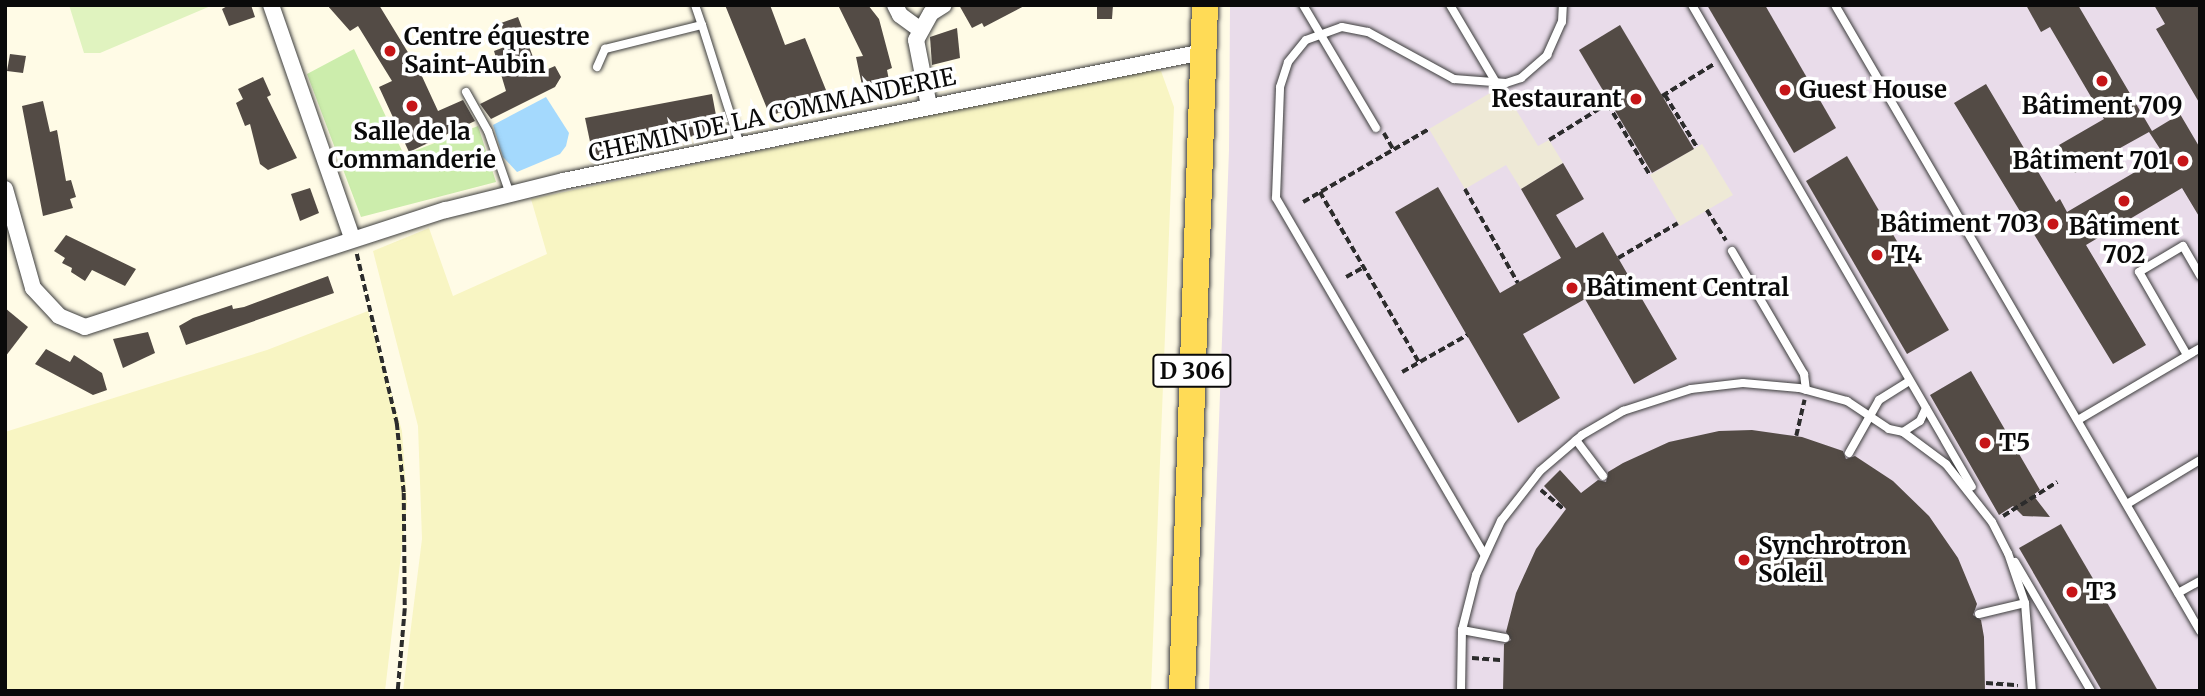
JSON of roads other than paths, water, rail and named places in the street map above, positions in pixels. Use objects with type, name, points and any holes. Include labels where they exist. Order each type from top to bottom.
[{"type":"main road","name":"D 306","points":[[1182,691],[1205,5]]},
{"type":"street","points":[[271,5],[352,237]]},
{"type":"street","points":[[895,5],[900,15],[918,28]]},
{"type":"street","points":[[929,106],[916,57],[918,28],[944,5]]},
{"type":"street","name":"CHEMIN DE LA COMMANDERIE","points":[[5,189],[33,288],[59,316],[85,327],[352,237],[510,194],[929,106],[1203,52]]},
{"type":"lane","points":[[695,5],[740,145]]},
{"type":"lane","points":[[1303,5],[1376,128]]},
{"type":"lane","points":[[1450,5],[1498,86]]},
{"type":"lane","points":[[1485,554],[1276,198],[1280,87],[1294,52],[1320,33],[1342,27],[1368,32],[1454,79],[1498,86],[1521,78],[1547,55],[1562,22],[1563,5]]},
{"type":"lane","points":[[1692,5],[2091,691]]},
{"type":"lane","points":[[1835,5],[2200,631]]},
{"type":"lane","points":[[597,67],[605,49],[702,25]]},
{"type":"lane","points":[[466,92],[488,131],[510,194]]},
{"type":"lane","points":[[2187,355],[2139,272],[2183,246],[2200,275]]},
{"type":"lane","points":[[1732,251],[1804,374],[1806,390]]},
{"type":"lane","points":[[2078,419],[2200,348]]},
{"type":"lane","points":[[1849,453],[1879,400],[1910,381]]},
{"type":"lane","points":[[1461,691],[1462,630],[1485,554],[1502,521],[1531,482],[1576,440],[1623,411],[1691,389],[1743,383],[1806,390],[1847,401],[1868,416],[1903,432],[1946,464],[1992,522],[2025,603],[2032,688]]},
{"type":"lane","points":[[1903,432],[1920,421],[1926,408]]},
{"type":"lane","points":[[1576,440],[1603,476]]},
{"type":"lane","points":[[2127,504],[2200,460]]},
{"type":"lane","points":[[2178,593],[2200,581]]},
{"type":"lane","points":[[1979,614],[2025,603]]},
{"type":"lane","points":[[1462,630],[1505,638]]},
{"type":"water","points":[[546,97],[569,133],[566,146],[560,154],[517,172],[503,157],[493,125]]},
{"type":"place","name":"Centre équestre Saint-Aubin","points":[[390,51]]},
{"type":"place","name":"Bâtiment 709","points":[[2102,81]]},
{"type":"place","name":"Guest House","points":[[1785,90]]},
{"type":"place","name":"Restaurant","points":[[1636,99]]},
{"type":"place","name":"Salle de la Commanderie","points":[[412,106]]},
{"type":"place","name":"Bâtiment 701","points":[[2183,161]]},
{"type":"place","name":"Bâtiment 702","points":[[2124,201]]},
{"type":"place","name":"Bâtiment 703","points":[[2053,224]]},
{"type":"place","name":"T4","points":[[1877,255]]},
{"type":"place","name":"Bâtiment Central","points":[[1572,288]]},
{"type":"place","name":"T5","points":[[1985,443]]},
{"type":"place","name":"Synchrotron Soleil","points":[[1744,560]]},
{"type":"place","name":"T3","points":[[2072,592]]}]
